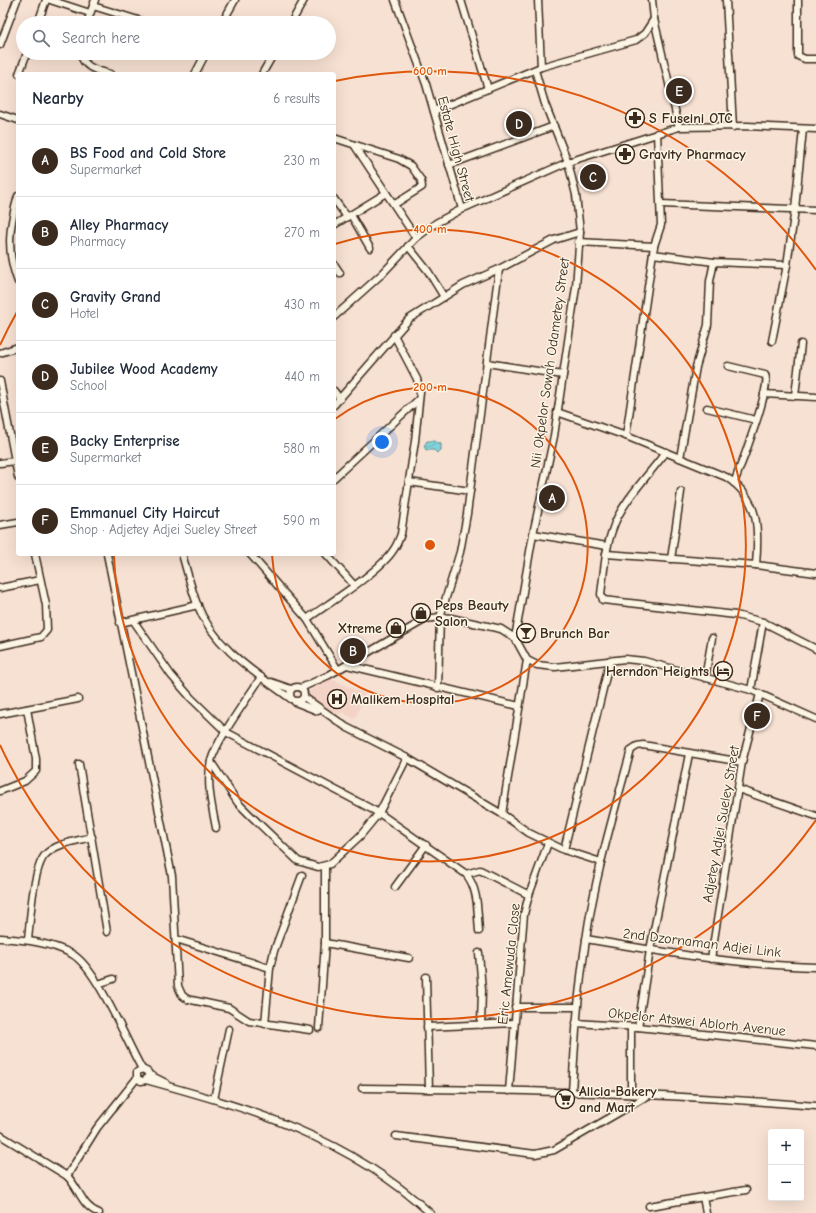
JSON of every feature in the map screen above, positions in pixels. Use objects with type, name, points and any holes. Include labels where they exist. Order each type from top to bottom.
[{"type":"street","points":[[0,45],[17,0]]},
{"type":"street","points":[[40,16],[46,0]]},
{"type":"street","points":[[50,0],[90,13]]},
{"type":"street","points":[[226,16],[235,0]]},
{"type":"street","points":[[295,16],[304,0]]},
{"type":"street","name":"Estate High Street","points":[[336,315],[383,273],[416,238],[436,223],[462,209],[434,111],[395,0]]},
{"type":"street","points":[[462,0],[488,89]]},
{"type":"street","points":[[538,0],[541,67]]},
{"type":"street","points":[[652,0],[654,19],[679,127]]},
{"type":"street","points":[[726,0],[733,127]]},
{"type":"street","points":[[798,0],[798,56],[805,59],[816,59]]},
{"type":"street","points":[[89,16],[94,3],[129,16]]},
{"type":"street","points":[[434,111],[541,67],[636,40],[645,33],[654,19]]},
{"type":"street","points":[[20,72],[24,60]]},
{"type":"street","points":[[84,60],[86,65],[104,72]]},
{"type":"street","points":[[196,72],[202,60]]},
{"type":"street","points":[[263,72],[270,60]]},
{"type":"street","name":"Nii Okpelor Sowah Odametey Street","points":[[515,638],[533,534],[554,436],[576,287],[578,242],[580,232],[576,195],[568,162],[544,104],[535,70]]},
{"type":"street","points":[[0,114],[16,119]]},
{"type":"street","points":[[449,165],[554,126]]},
{"type":"street","points":[[462,209],[568,162],[679,127],[816,129]]},
{"type":"street","points":[[772,341],[787,265],[795,209],[803,129]]},
{"type":"street","points":[[626,436],[654,246],[661,225],[657,133]]},
{"type":"street","points":[[336,139],[399,159],[411,166],[422,180],[422,187],[395,204]]},
{"type":"street","points":[[355,146],[395,204],[416,238]]},
{"type":"street","points":[[336,224],[386,193]]},
{"type":"street","points":[[336,201],[349,216],[370,248]]},
{"type":"street","points":[[16,202],[10,222],[10,258],[16,276]]},
{"type":"street","points":[[661,204],[816,210]]},
{"type":"street","points":[[336,403],[409,319],[463,285],[499,269],[554,240],[580,232]]},
{"type":"street","points":[[578,242],[654,246]]},
{"type":"street","points":[[408,246],[428,271],[444,297]]},
{"type":"street","points":[[654,254],[714,262],[787,265]]},
{"type":"street","points":[[680,458],[696,367],[708,326],[710,281],[714,262]]},
{"type":"street","points":[[336,267],[340,273]]},
{"type":"street","points":[[438,688],[440,617],[460,552],[470,491],[499,269]]},
{"type":"street","points":[[307,619],[354,585],[387,557],[395,548],[400,534],[409,482],[419,399],[417,379],[394,335]]},
{"type":"street","points":[[795,396],[802,344]]},
{"type":"street","points":[[0,353],[16,348]]},
{"type":"street","points":[[487,363],[563,375]]},
{"type":"street","points":[[728,366],[764,375],[767,381],[756,420],[734,483]]},
{"type":"street","points":[[0,381],[2,399],[16,466]]},
{"type":"street","points":[[336,393],[340,399]]},
{"type":"street","points":[[764,394],[816,397]]},
{"type":"street","points":[[336,476],[419,399]]},
{"type":"street","points":[[707,408],[756,420]]},
{"type":"street","points":[[557,412],[626,436],[666,452],[726,477],[734,483],[748,499],[755,514],[758,532],[756,565]]},
{"type":"street","points":[[666,452],[623,508],[613,526],[607,546],[601,594],[603,600],[736,615],[763,622],[816,649]]},
{"type":"street","points":[[0,463],[15,461]]},
{"type":"street","points":[[409,482],[470,491]]},
{"type":"street","points":[[671,559],[681,492]]},
{"type":"street","points":[[0,525],[16,522]]},
{"type":"street","points":[[533,534],[607,546]]},
{"type":"street","points":[[606,554],[756,565],[816,573]]},
{"type":"street","points":[[0,646],[33,639],[44,635],[47,630],[48,621],[35,556]]},
{"type":"street","points":[[107,556],[172,876],[178,986],[182,995],[187,999],[229,1008],[249,1021],[310,1030]]},
{"type":"street","points":[[183,556],[198,605],[215,635],[241,662],[263,679],[293,700],[329,716]]},
{"type":"street","points":[[252,556],[307,619],[338,670]]},
{"type":"street","points":[[328,556],[354,585]]},
{"type":"street","points":[[0,588],[40,580]]},
{"type":"street","points":[[120,623],[198,605]]},
{"type":"street","points":[[263,679],[292,689],[296,687],[301,688],[338,670],[426,619],[440,617],[494,626],[515,638],[527,660],[537,665],[549,667],[610,660],[634,659],[751,690],[816,719]]},
{"type":"street","points":[[133,620],[171,675],[226,732],[379,813],[466,874],[473,883],[476,895],[479,931]]},
{"type":"street","points":[[751,690],[763,622]]},
{"type":"street","points":[[705,678],[712,638]]},
{"type":"street","points":[[502,814],[527,660]]},
{"type":"street","points":[[564,850],[610,660]]},
{"type":"street","points":[[347,665],[438,688],[519,706]]},
{"type":"street","points":[[216,828],[209,793],[211,762],[226,732],[263,679]]},
{"type":"street","points":[[293,700],[302,700],[304,695],[318,681]]},
{"type":"street","points":[[301,688],[304,695],[329,716],[346,727],[407,758],[548,843],[600,862]]},
{"type":"street","points":[[292,689],[290,693],[293,700]]},
{"type":"street","name":"Adjetey Adjei Sueley Street","points":[[711,959],[742,762],[760,694]]},
{"type":"street","points":[[0,714],[78,699]]},
{"type":"street","points":[[0,791],[25,780],[36,771],[36,759],[27,709]]},
{"type":"street","points":[[572,1092],[577,1007],[586,939],[600,862],[631,750],[637,746],[643,745],[742,762]]},
{"type":"street","points":[[631,1094],[634,1027],[689,754]]},
{"type":"street","points":[[211,762],[238,803],[298,861],[312,865],[324,866],[330,864],[360,836],[379,813],[407,758]]},
{"type":"street","points":[[79,764],[107,932]]},
{"type":"street","points":[[738,789],[816,816]]},
{"type":"street","points":[[28,940],[36,882],[41,860],[46,854],[55,848],[92,837]]},
{"type":"street","name":"Eric Amewuda Close","points":[[509,1091],[524,914],[528,895],[548,843]]},
{"type":"street","points":[[395,887],[426,845]]},
{"type":"street","points":[[319,1028],[325,943],[324,866]]},
{"type":"street","points":[[466,874],[480,870],[528,895]]},
{"type":"street","points":[[265,1024],[270,968],[280,932],[302,875]]},
{"type":"street","points":[[0,938],[28,940],[53,946],[73,955],[85,966],[98,984],[131,1051],[141,1076],[266,1116],[307,1132],[332,1144],[377,1171],[430,1213]]},
{"type":"street","points":[[176,939],[270,968]]},
{"type":"street","name":"2nd Dzornaman Adjei Link","points":[[586,939],[711,959],[816,967]]},
{"type":"street","points":[[325,943],[409,958]]},
{"type":"street","points":[[479,952],[482,990],[481,1025]]},
{"type":"street","points":[[426,976],[429,1089]]},
{"type":"street","points":[[98,984],[113,979]]},
{"type":"street","points":[[515,1007],[577,1007]]},
{"type":"street","points":[[427,1027],[514,1023]]},
{"type":"street","name":"Okpelor Atswei Ablorh Avenue","points":[[576,1023],[634,1027],[816,1046]]},
{"type":"street","points":[[214,1099],[229,1029]]},
{"type":"street","points":[[67,1176],[97,1128],[141,1076],[148,1074],[177,1088]]},
{"type":"street","points":[[362,1088],[631,1094],[816,1106]]},
{"type":"street","points":[[396,1136],[491,1149],[544,1153],[554,1150],[649,1095]]},
{"type":"street","points":[[0,1136],[67,1176],[75,1184],[88,1208],[99,1213]]},
{"type":"street","points":[[649,1206],[746,1190]]},
{"type":"street","points":[[703,1197],[706,1213]]},
{"type":"shaded area","name":"Malikem Hospital","points":[[329,678],[365,694],[355,719],[342,712],[339,714],[311,701],[309,692]]},
{"type":"water","points":[[427,441],[434,441],[441,444],[441,450],[437,453],[434,450],[426,450],[424,446]]},
{"type":"place","name":"Backy Enterprise","points":[[679,91]]},
{"type":"place","name":"S Fuseini OTC","points":[[635,118]]},
{"type":"place","name":"Jubilee Wood Academy","points":[[519,124]]},
{"type":"place","name":"Gravity Pharmacy","points":[[625,154]]},
{"type":"place","name":"Gravity Grand","points":[[593,177]]},
{"type":"place","name":"BS Food and Cold Store","points":[[552,498]]},
{"type":"place","name":"Peps Beauty Salon","points":[[421,613]]},
{"type":"place","name":"Xtreme","points":[[396,628]]},
{"type":"place","name":"Brunch Bar","points":[[526,633]]},
{"type":"place","name":"Alley Pharmacy","points":[[353,651]]},
{"type":"place","name":"Herndon Heights","points":[[723,671]]},
{"type":"place","name":"Malikem Hospital","points":[[337,699]]},
{"type":"place","name":"Emmanuel City Haircut","points":[[757,716]]},
{"type":"place","name":"Alicia Bakery and Mart","points":[[565,1099]]}]
